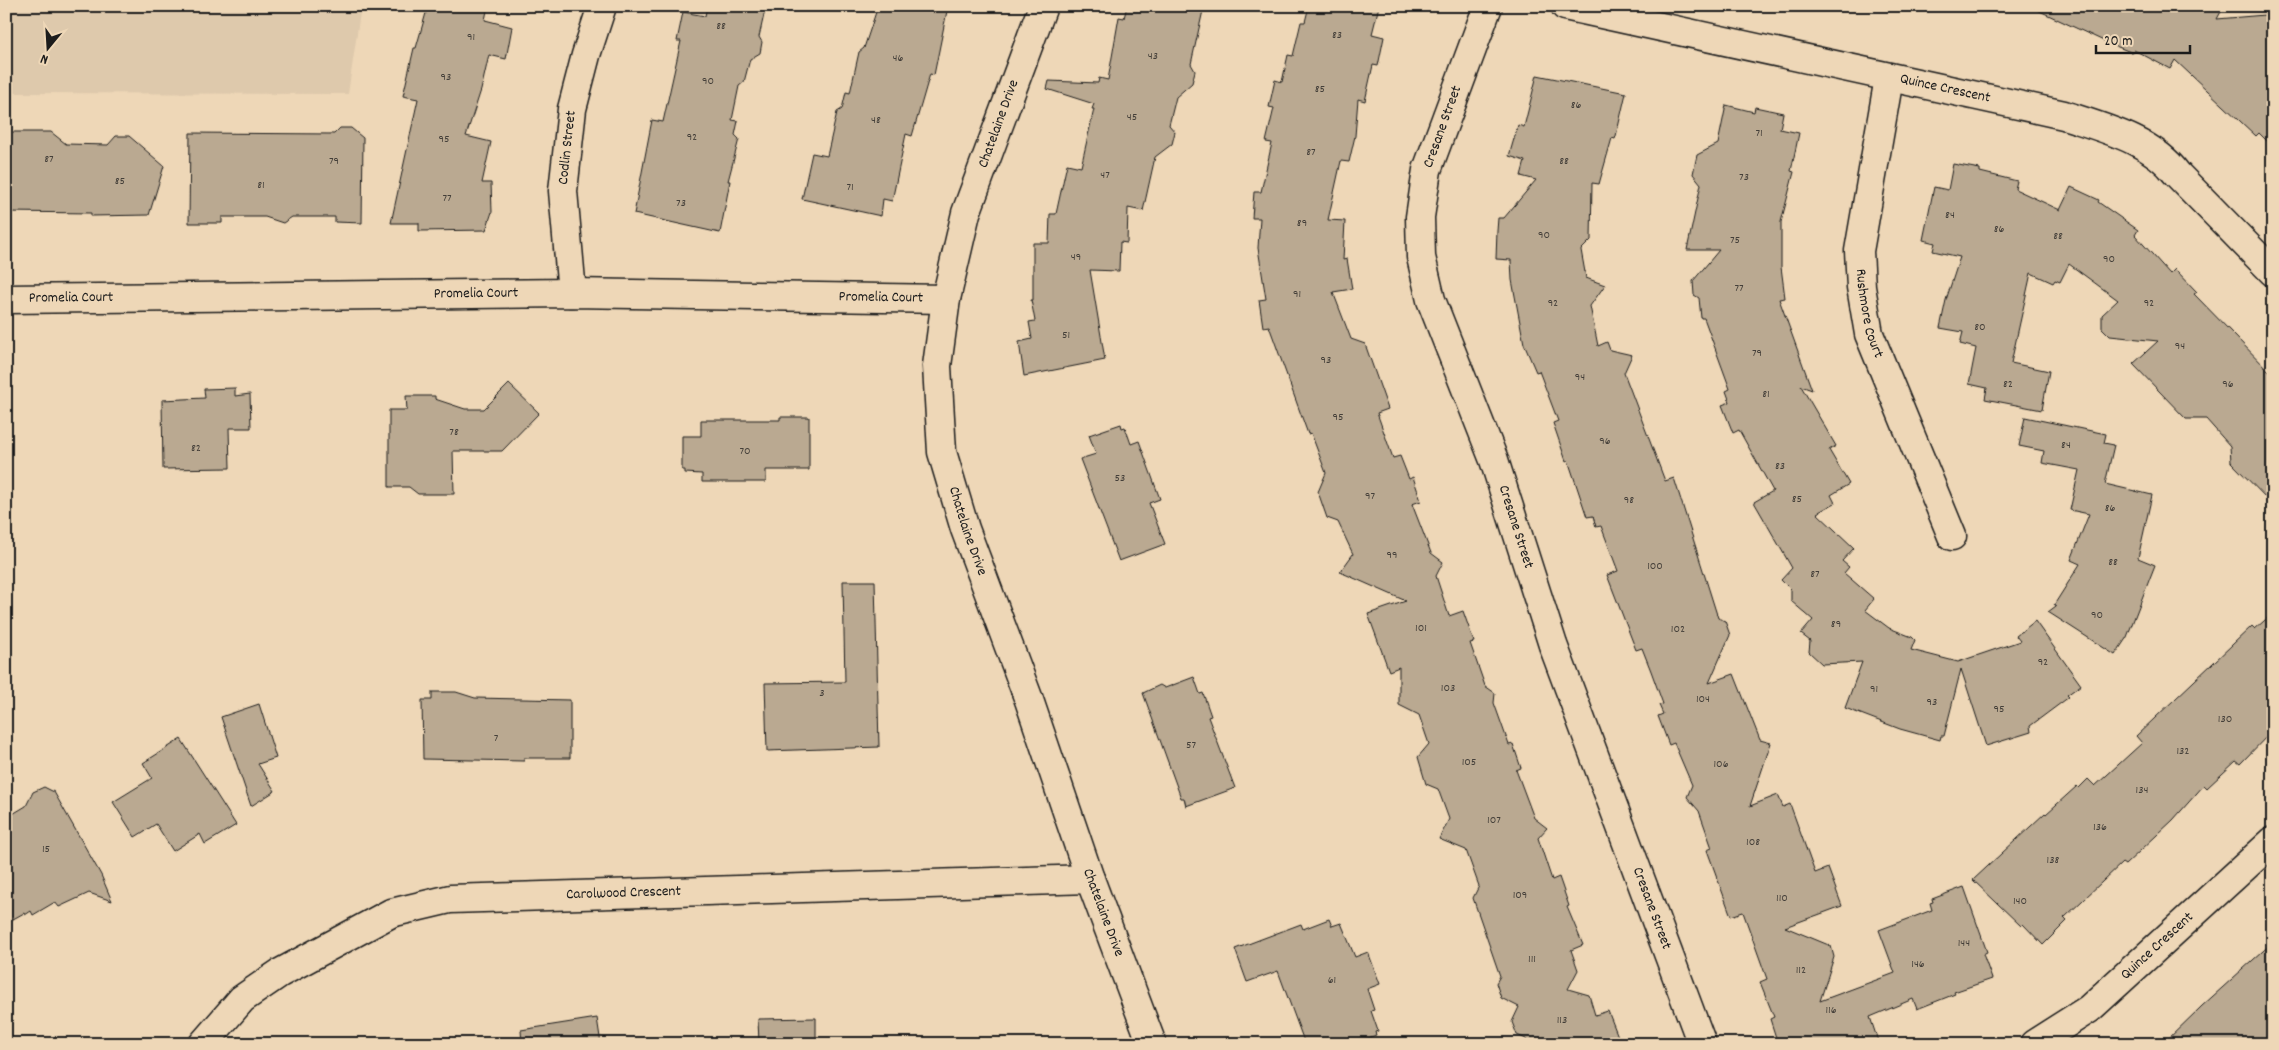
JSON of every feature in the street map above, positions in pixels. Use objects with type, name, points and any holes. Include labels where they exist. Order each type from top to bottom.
[{"type":"street","name":"Codlin Street","points":[[572,292],[563,191],[572,110],[586,55],[602,6]]},
{"type":"street","name":"Chatelaine Drive","points":[[1042,6],[966,213],[946,299],[937,366],[942,452],[965,529],[1029,700],[1090,879],[1152,1044]]},
{"type":"street","name":"Cresane Street","points":[[1488,6],[1427,170],[1420,217],[1421,257],[1430,300],[1494,460],[1553,645],[1702,1044]]},
{"type":"street","name":"Quince Crescent","points":[[1565,6],[2064,115],[2122,135],[2167,160],[2177,174],[2273,272]]},
{"type":"street","name":"Rushmore Court","points":[[1889,78],[1859,251],[1861,287],[1870,334],[1952,536]]},
{"type":"street","name":"Promelia Court","points":[[6,299],[572,292],[946,299]]},
{"type":"street","name":"Quince Crescent","points":[[2034,1044],[2089,1009],[2273,841]]},
{"type":"street","name":"Carolwood Crescent","points":[[203,1044],[242,999],[280,973],[391,913],[450,899],[1090,879]]},
{"type":"shaded area","points":[[6,6],[361,6],[348,94],[6,93]]},
{"type":"building","points":[[428,6],[488,6],[485,20],[512,27],[506,59],[489,55],[481,90],[466,136],[491,142],[482,183],[491,183],[492,212],[486,230],[419,231],[419,223],[391,223],[418,99],[403,96],[414,48],[416,48]]},
{"type":"building","points":[[707,6],[748,6],[765,10],[759,37],[762,42],[760,53],[750,59],[744,82],[739,86],[732,120],[738,121],[735,135],[739,139],[728,181],[730,181],[720,233],[634,214],[652,120],[663,122],[681,41],[677,41],[683,12],[705,16]]},
{"type":"building","points":[[878,6],[948,6],[934,75],[930,74],[912,136],[906,134],[892,201],[883,199],[881,216],[802,199],[812,153],[827,156],[837,112],[842,109],[846,92],[850,93],[859,52],[864,48]]},
{"type":"building","points":[[1127,6],[1204,6],[1191,64],[1195,71],[1192,83],[1176,97],[1169,125],[1175,132],[1172,144],[1155,157],[1143,211],[1128,208],[1127,243],[1120,242],[1119,271],[1090,270],[1105,360],[1024,376],[1019,342],[1032,339],[1029,322],[1035,321],[1031,300],[1033,300],[1033,243],[1049,243],[1050,214],[1056,214],[1067,164],[1081,167],[1094,109],[1092,109],[1094,104],[1047,89],[1049,81],[1098,83],[1099,78],[1108,80],[1119,17],[1124,18]]},
{"type":"building","points":[[1309,6],[1379,6],[1372,34],[1384,37],[1378,66],[1373,65],[1365,101],[1358,99],[1355,136],[1349,162],[1341,161],[1328,220],[1345,221],[1343,260],[1347,259],[1352,289],[1333,292],[1351,339],[1365,344],[1388,409],[1377,413],[1393,458],[1400,456],[1409,479],[1413,477],[1421,501],[1412,504],[1431,553],[1443,562],[1436,576],[1449,616],[1463,611],[1474,642],[1470,643],[1485,686],[1495,693],[1494,703],[1509,745],[1513,744],[1521,768],[1516,770],[1534,818],[1547,828],[1538,838],[1552,880],[1559,877],[1569,906],[1567,907],[1583,945],[1571,950],[1578,970],[1568,989],[1589,995],[1595,1015],[1608,1011],[1621,1044],[1528,1044],[1526,1039],[1517,1035],[1512,1022],[1519,1007],[1501,998],[1496,983],[1500,976],[1473,898],[1479,886],[1466,850],[1439,839],[1449,819],[1438,789],[1426,784],[1418,757],[1429,744],[1419,715],[1399,705],[1399,667],[1389,671],[1368,614],[1406,601],[1340,572],[1353,554],[1338,522],[1327,518],[1318,492],[1326,473],[1311,433],[1308,434],[1269,326],[1263,327],[1259,300],[1266,299],[1258,248],[1260,218],[1252,218],[1254,192],[1261,192],[1272,143],[1266,142],[1274,108],[1269,107],[1275,80],[1282,82],[1288,55],[1293,56],[1301,22],[1305,22]]},
{"type":"building","points":[[2029,6],[2224,6],[2217,19],[2265,15],[2273,23],[2273,147],[2259,133],[2256,136],[2175,60],[2170,69],[2134,50],[2133,53],[2108,43]]},
{"type":"building","points":[[1537,75],[1626,93],[1616,136],[1615,139],[1612,138],[1599,184],[1592,183],[1591,240],[1581,250],[1586,278],[1605,285],[1590,306],[1598,346],[1607,342],[1610,350],[1632,355],[1624,373],[1665,481],[1674,478],[1718,618],[1725,621],[1730,635],[1709,683],[1734,674],[1760,740],[1771,743],[1750,806],[1778,795],[1783,807],[1790,804],[1815,873],[1828,868],[1842,906],[1785,927],[1831,946],[1834,957],[1820,1001],[1895,973],[1879,930],[1932,910],[1930,903],[1933,902],[1932,899],[1964,887],[1987,952],[1983,954],[1992,979],[1954,992],[1955,994],[1917,1009],[1913,999],[1870,1017],[1879,1044],[1778,1044],[1770,1019],[1774,1017],[1760,982],[1767,979],[1743,912],[1731,916],[1707,850],[1712,848],[1699,811],[1687,797],[1692,785],[1674,743],[1669,745],[1658,716],[1663,714],[1659,705],[1663,704],[1642,648],[1636,650],[1607,575],[1618,571],[1601,526],[1596,527],[1593,516],[1587,517],[1568,460],[1566,461],[1553,423],[1558,421],[1539,371],[1536,372],[1524,344],[1512,280],[1511,260],[1496,259],[1497,231],[1498,218],[1504,218],[1536,180],[1521,176],[1525,161],[1509,156],[1518,125],[1524,127]]},
{"type":"building","points":[[1726,105],[1754,112],[1755,107],[1783,113],[1780,129],[1799,133],[1791,171],[1794,172],[1781,222],[1781,267],[1785,298],[1779,299],[1812,390],[1801,386],[1836,446],[1829,450],[1849,484],[1831,495],[1835,503],[1817,513],[1854,548],[1842,561],[1849,567],[1844,573],[1874,599],[1865,610],[1889,628],[1915,640],[1911,650],[1958,662],[2020,641],[2016,636],[2035,621],[2081,685],[2067,695],[2069,697],[2030,726],[2031,732],[1986,746],[1961,669],[1944,736],[1941,736],[1940,740],[1900,729],[1845,708],[1862,662],[1822,664],[1809,652],[1810,641],[1801,634],[1813,620],[1791,601],[1791,590],[1781,580],[1792,568],[1754,502],[1773,491],[1739,430],[1733,433],[1722,405],[1730,402],[1726,391],[1730,389],[1704,318],[1701,318],[1699,298],[1694,295],[1693,281],[1719,250],[1687,250],[1701,184],[1693,174],[1697,155],[1718,144]]},
{"type":"building","points":[[340,128],[351,128],[363,138],[362,223],[335,222],[335,217],[292,217],[283,223],[265,217],[222,217],[222,223],[189,223],[190,133],[334,134]]},
{"type":"building","points":[[6,132],[51,132],[66,144],[108,145],[116,136],[129,136],[164,166],[149,215],[91,216],[91,213],[6,212]]},
{"type":"building","points":[[1953,164],[1980,169],[1980,172],[2017,181],[2015,189],[2060,210],[2071,187],[2099,200],[2098,202],[2138,230],[2135,235],[2170,274],[2175,269],[2197,292],[2194,294],[2273,375],[2273,505],[2231,462],[2230,446],[2206,419],[2186,419],[2133,364],[2158,341],[2110,336],[2102,328],[2102,315],[2118,300],[2069,264],[2060,282],[2055,280],[2053,283],[2031,273],[2011,363],[2049,371],[2042,410],[1985,399],[1987,388],[1969,384],[1976,348],[1960,344],[1963,332],[1940,328],[1946,300],[1960,257],[1933,251],[1935,243],[1923,240],[1934,187],[1948,190]]},
{"type":"building","points":[[509,384],[539,413],[502,451],[453,451],[454,494],[418,494],[409,487],[389,487],[389,410],[407,410],[406,396],[435,396],[435,399],[465,409],[484,409]]},
{"type":"building","points":[[235,388],[235,396],[250,394],[251,428],[229,428],[230,468],[163,469],[162,400],[205,398],[204,389]]},
{"type":"building","points":[[780,417],[809,417],[809,470],[766,470],[766,482],[702,482],[702,474],[685,473],[685,470],[682,470],[682,436],[701,436],[701,420],[780,420]]},
{"type":"building","points":[[2025,417],[2106,434],[2104,443],[2114,445],[2105,484],[2152,495],[2138,558],[2155,565],[2127,637],[2115,655],[2048,612],[2056,606],[2054,605],[2080,564],[2071,560],[2089,514],[2070,510],[2079,470],[2042,463],[2044,451],[2019,446]]},
{"type":"building","points":[[1121,424],[1122,428],[1125,427],[1131,444],[1139,441],[1160,499],[1149,503],[1165,544],[1119,561],[1080,459],[1096,454],[1089,435]]},
{"type":"building","points":[[843,581],[875,581],[879,747],[767,751],[765,683],[845,682]]},
{"type":"building","points":[[2273,613],[2273,730],[2240,764],[2236,761],[2207,788],[2204,785],[2173,820],[2125,865],[2122,863],[2064,918],[2067,921],[2043,945],[2023,924],[2021,926],[1973,880],[2077,786],[2079,788],[2088,779],[2095,786],[2142,743],[2136,736],[2252,626],[2255,629]]},
{"type":"building","points":[[1194,677],[1200,694],[1203,693],[1211,716],[1208,717],[1235,788],[1186,806],[1184,798],[1181,798],[1143,693],[1160,685],[1165,688]]},
{"type":"building","points":[[432,692],[456,692],[475,698],[570,700],[570,758],[524,758],[524,761],[423,759],[422,700],[432,700]]},
{"type":"building","points":[[259,704],[276,758],[258,764],[275,791],[251,806],[221,717]]},
{"type":"building","points":[[181,739],[236,825],[205,844],[200,834],[173,851],[156,824],[135,837],[113,802],[152,778],[143,763]]},
{"type":"building","points":[[44,787],[54,792],[101,875],[112,901],[89,893],[59,907],[55,902],[33,915],[31,911],[25,915],[24,913],[6,923],[6,818],[26,806],[33,792]]},
{"type":"building","points":[[1329,919],[1332,926],[1341,923],[1355,957],[1368,952],[1380,984],[1367,989],[1374,1010],[1371,1011],[1378,1031],[1375,1032],[1376,1035],[1353,1044],[1305,1044],[1278,971],[1247,982],[1235,949],[1301,924],[1303,929]]},
{"type":"building","points":[[2273,942],[2273,1044],[2163,1044],[2202,1006]]},
{"type":"building","points":[[597,1018],[601,1044],[522,1044],[521,1030]]},
{"type":"building","points":[[816,1018],[816,1044],[759,1044],[758,1019]]}]
